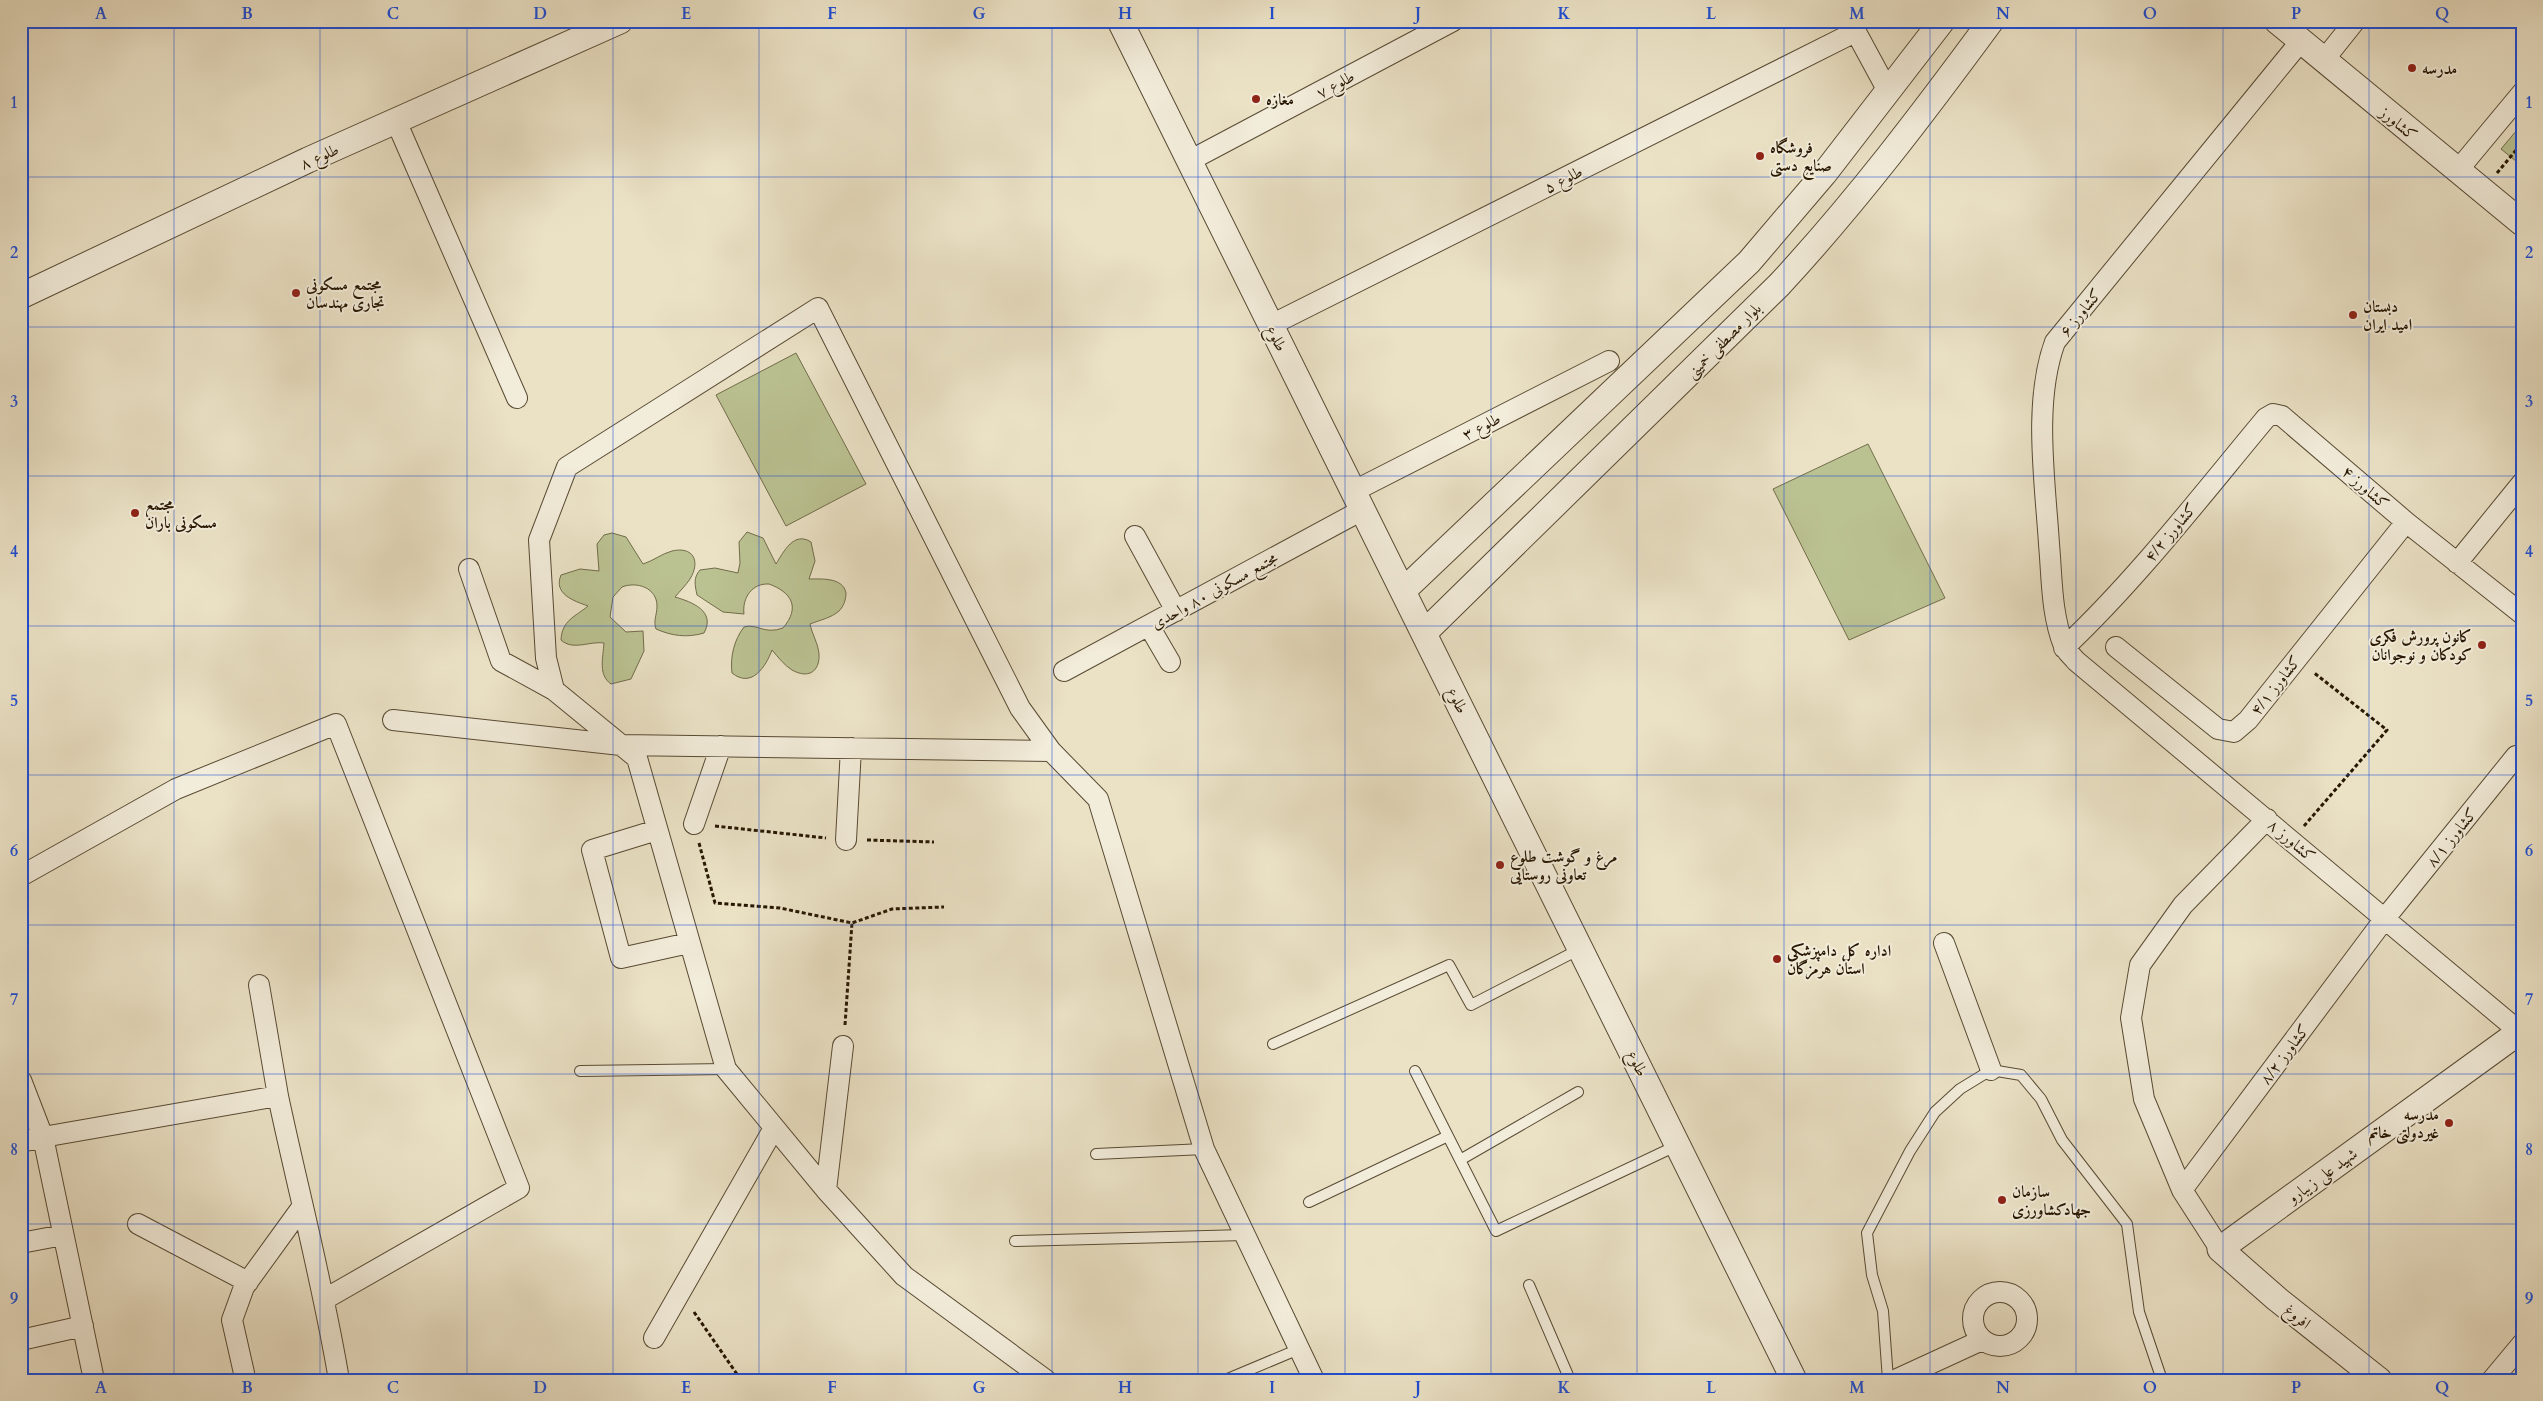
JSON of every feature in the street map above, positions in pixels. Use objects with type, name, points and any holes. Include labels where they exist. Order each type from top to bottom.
[{"type":"street","points":[[580,21],[612,25]]},
{"type":"street","name":"طلوع","points":[[1120,21],[1679,1144],[1794,1380]]},
{"type":"street","name":"طلوع ۷","points":[[1189,161],[1454,21]]},
{"type":"street","points":[[1404,590],[1749,262],[1788,218],[1888,93],[1942,21]]},
{"type":"street","name":"بلوار مصطفی خمینی","points":[[1425,632],[1779,285],[1830,229],[1907,135],[1991,21]]},
{"type":"street","name":"کشاورز","points":[[2277,21],[2482,191],[2518,213]]},
{"type":"street","points":[[2323,61],[2355,21]]},
{"type":"street","name":"طلوع ۸","points":[[21,296],[308,160],[612,25]]},
{"type":"street","points":[[1852,26],[1888,93]]},
{"type":"street","name":"طلوع ۵","points":[[1271,325],[1852,26]]},
{"type":"street","name":"کشاورز ۶","points":[[2064,648],[2053,590],[2044,462],[2044,388],[2048,363],[2056,342],[2300,42]]},
{"type":"street","points":[[2458,170],[2522,93]]},
{"type":"street","points":[[396,121],[517,398]]},
{"type":"street","points":[[554,690],[546,658],[539,540],[567,467],[818,308],[1020,708],[1051,751],[1098,799],[1204,1149],[1314,1380]]},
{"type":"street","name":"طلوع ۳","points":[[1359,500],[1609,361]]},
{"type":"street","name":"کشاورز ۴/۲","points":[[2064,648],[2088,625],[2150,556],[2266,418],[2273,414]]},
{"type":"street","name":"کشاورز ۴","points":[[2273,414],[2282,416],[2406,522],[2522,614]]},
{"type":"street","points":[[1569,435],[1596,464]]},
{"type":"street","points":[[2458,563],[2522,483]]},
{"type":"street","name":"مجتمع مسکونی ۸۰ واحدی","points":[[1064,672],[1176,611],[1359,500]]},
{"type":"street","name":"کشاورز ۴/۱","points":[[2116,647],[2218,729],[2234,732],[2248,720],[2406,522]]},
{"type":"street","points":[[1135,536],[1176,611]]},
{"type":"street","points":[[469,569],[501,661],[554,690],[637,758],[726,1069],[826,1190],[904,1276],[1046,1380]]},
{"type":"street","points":[[1149,626],[1170,662]]},
{"type":"street","name":"کشاورز ۸","points":[[2064,648],[2076,661],[2521,1031]]},
{"type":"street","points":[[393,720],[621,745],[1051,751]]},
{"type":"street","points":[[21,876],[176,790],[336,724],[519,1188],[325,1298]]},
{"type":"street","points":[[694,824],[721,746]]},
{"type":"street","points":[[846,840],[851,748]]},
{"type":"street","name":"کشاورز ۸/۱","points":[[2386,917],[2516,756]]},
{"type":"street","points":[[2220,1249],[2182,1190],[2144,1099],[2131,1018],[2140,965],[2183,905],[2267,819]]},
{"type":"street","points":[[657,830],[592,850],[621,958],[690,943]]},
{"type":"street","name":"کشاورز ۸/۲","points":[[2182,1190],[2386,917]]},
{"type":"street","points":[[1944,943],[1991,1070]]},
{"type":"street","points":[[259,985],[278,1096],[302,1207],[325,1298],[338,1380]]},
{"type":"street","name":"شهید علی زیبارو","points":[[2220,1249],[2521,1031]]},
{"type":"street","points":[[826,1190],[843,1046]]},
{"type":"street","points":[[21,1080],[42,1137],[94,1380]]},
{"type":"street","points":[[21,1142],[278,1096]]},
{"type":"street","points":[[654,1338],[774,1128]]},
{"type":"street","points":[[244,1373],[232,1320],[248,1282],[302,1207]]},
{"type":"street","points":[[138,1224],[248,1282]]},
{"type":"street","points":[[21,1243],[63,1235]]},
{"type":"street","name":"افروغ","points":[[2220,1249],[2277,1298],[2379,1380]]},
{"type":"street","points":[[21,1340],[83,1326]]},
{"type":"street","points":[[1895,1380],[1982,1340]]},
{"type":"street","points":[[2492,1380],[2522,1344]]},
{"type":"lane","points":[[1273,1044],[1449,965],[1471,1005],[1581,948]]},
{"type":"lane","points":[[580,1071],[726,1069]]},
{"type":"lane","points":[[1888,1380],[1883,1311],[1872,1275],[1867,1233],[1910,1151],[1934,1112],[1960,1089],[1991,1070],[2021,1075],[2041,1099],[2062,1140],[2127,1224],[2139,1312],[2162,1380]]},
{"type":"lane","points":[[1415,1071],[1496,1231],[1679,1144]]},
{"type":"lane","points":[[1460,1160],[1578,1092]]},
{"type":"lane","points":[[1309,1202],[1448,1136]]},
{"type":"lane","points":[[1096,1154],[1204,1149]]},
{"type":"lane","points":[[1015,1241],[1245,1235]]},
{"type":"lane","points":[[1530,1285],[1570,1380]]},
{"type":"lane","points":[[1225,1380],[1299,1349]]},
{"type":"path","points":[[2482,191],[2522,143]]},
{"type":"path","points":[[2292,840],[2387,730],[2296,659]]},
{"type":"path","points":[[934,842],[846,840],[694,824],[715,903],[780,908],[852,923],[892,909],[944,907]]},
{"type":"path","points":[[843,1046],[852,923]]},
{"type":"path","points":[[680,1293],[741,1380]]},
{"type":"green space","points":[[2522,124],[2522,166],[2501,149]]},
{"type":"green space","points":[[796,353],[866,484],[786,526],[716,395]]},
{"type":"green space","points":[[1868,444],[1945,598],[1849,640],[1773,489]]},
{"type":"green space","points":[[747,532],[763,538],[776,564],[790,544],[799,539],[811,542],[815,561],[809,579],[831,580],[841,584],[844,588],[846,593],[845,600],[839,611],[810,624],[819,660],[815,669],[808,674],[792,670],[772,650],[762,669],[752,677],[739,677],[732,673],[734,649],[744,627],[753,626],[766,630],[776,630],[783,628],[788,620],[792,607],[791,601],[783,591],[769,584],[758,586],[747,597],[744,614],[723,612],[697,595],[695,579],[700,570],[715,568],[738,573],[740,563],[739,542]]},
{"type":"green space","points":[[612,533],[626,537],[643,564],[672,551],[679,550],[690,553],[695,561],[693,572],[675,597],[695,605],[705,613],[707,625],[704,633],[686,636],[674,635],[656,629],[657,606],[654,595],[650,590],[634,585],[622,587],[613,597],[610,617],[626,632],[643,631],[644,651],[631,679],[611,684],[604,676],[603,671],[604,643],[571,645],[561,640],[567,623],[588,606],[566,596],[562,592],[559,582],[561,575],[580,569],[599,571],[597,544],[604,535]]},
{"type":"place","name":"مدرسه","points":[[2412,68]]},
{"type":"place","name":"مغازه","points":[[1256,99]]},
{"type":"place","name":"فروشگاه صنایع دستی","points":[[1760,156]]},
{"type":"place","name":"مجتمع مسکونی تجاری مهندسان","points":[[296,293]]},
{"type":"place","name":"دبستان امید ایران","points":[[2353,315]]},
{"type":"place","name":"مجتمع مسکونی باران","points":[[135,513]]},
{"type":"place","name":"کانون پرورش فکری کودکان و نوجوانان","points":[[2482,645]]},
{"type":"place","name":"مرغ و گوشت طلوع تعاونی روستایی","points":[[1500,865]]},
{"type":"place","name":"اداره کل دامپزشکی استان هرمزگان","points":[[1777,959]]},
{"type":"place","name":"مدرسه غیردولتی خاتم","points":[[2449,1123]]},
{"type":"place","name":"سازمان جهادکشاورزی","points":[[2002,1200]]}]
